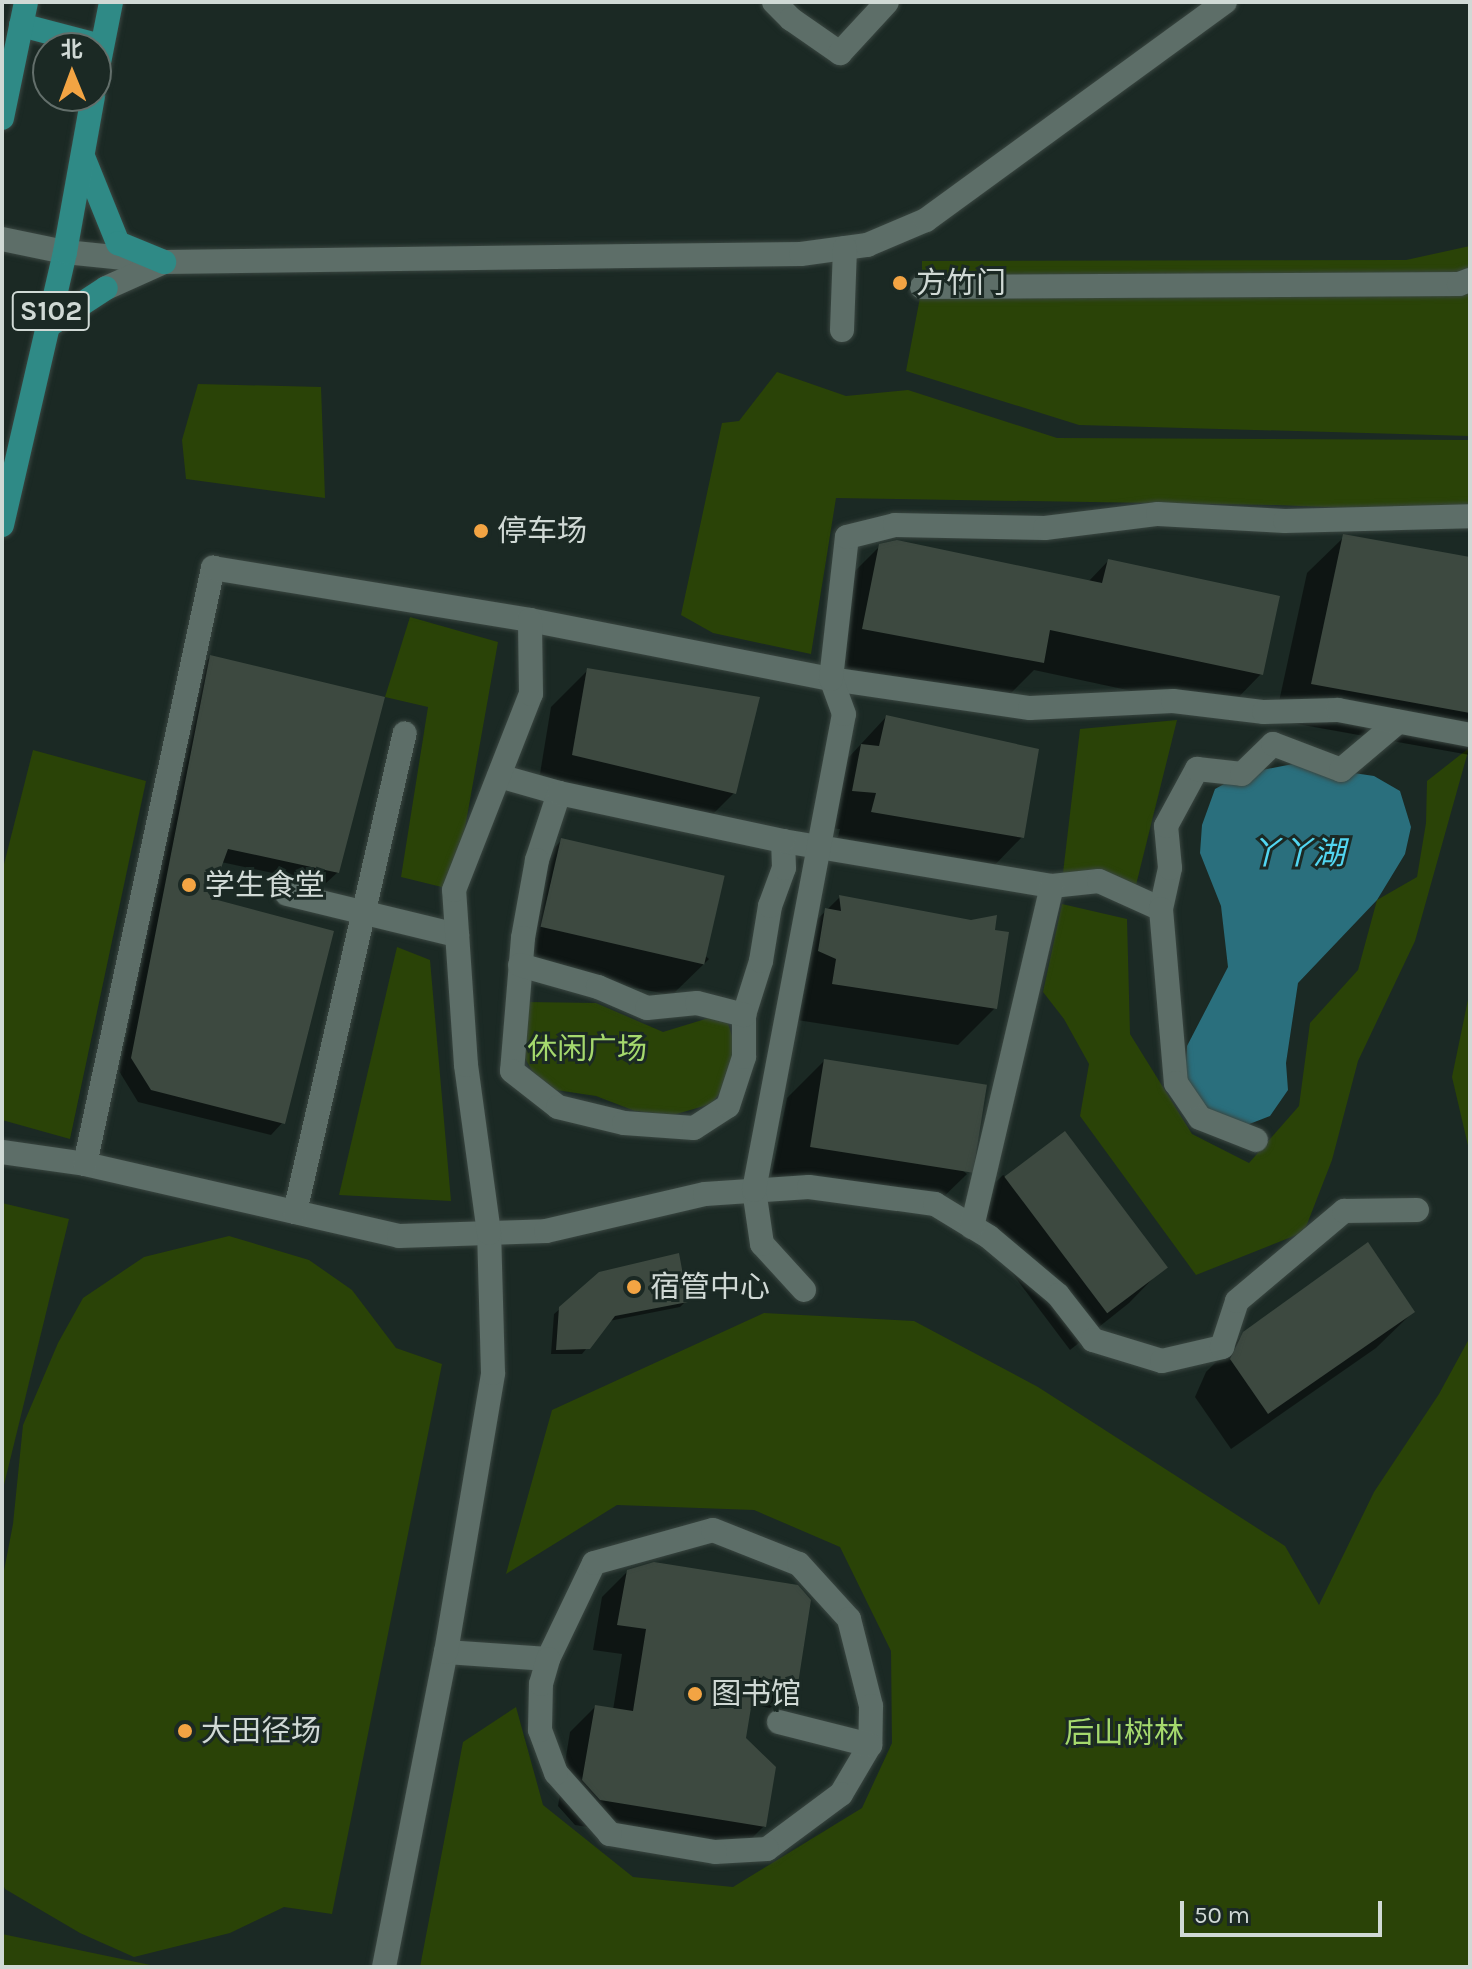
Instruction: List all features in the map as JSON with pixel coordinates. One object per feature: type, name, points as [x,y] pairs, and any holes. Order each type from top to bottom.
[{"type":"main road","points":[[104,32],[111,2]]},
{"type":"main road","points":[[2,118],[23,13],[68,32]]},
{"type":"main road","name":"S102","points":[[2,525],[11,432],[48,326],[84,159],[91,112]]},
{"type":"main road","points":[[84,159],[118,243],[164,262]]},
{"type":"main road","points":[[48,326],[106,288]]},
{"type":"street","points":[[774,2],[840,53],[887,2]]},
{"type":"street","points":[[2,239],[65,252],[164,262],[801,254],[867,245],[926,220],[1225,2]]},
{"type":"street","points":[[842,330],[845,248]]},
{"type":"street","points":[[106,288],[164,262]]},
{"type":"street","points":[[922,287],[1459,284],[1470,280]]},
{"type":"street","points":[[804,1290],[762,1244],[754,1190],[844,714],[831,679],[847,537],[895,525],[1045,528],[1158,514],[1285,521],[1470,516]]},
{"type":"street","points":[[85,1164],[213,568],[530,620],[831,679],[1030,708],[1173,701],[1264,712],[1338,710],[1470,735]]},
{"type":"street","points":[[384,1967],[446,1652],[493,1373],[489,1233],[466,1065],[454,890],[531,694],[530,620]]},
{"type":"street","points":[[1256,1140],[1200,1118],[1176,1083],[1161,909],[1170,868],[1166,826],[1197,769],[1242,774],[1273,744],[1341,770],[1398,722]]},
{"type":"street","points":[[295,1212],[405,733]]},
{"type":"street","points":[[499,776],[559,793],[783,841],[1052,886],[1099,881],[1161,909]]},
{"type":"street","points":[[559,793],[537,860],[520,965],[512,1071],[558,1107],[624,1123],[694,1128],[728,1106],[744,1057],[744,1015],[784,868],[783,841]]},
{"type":"street","points":[[972,1227],[1052,886]]},
{"type":"street","points":[[287,894],[457,935]]},
{"type":"street","points":[[520,965],[598,987],[647,1008],[697,1003],[744,1015]]},
{"type":"street","points":[[2,1152],[85,1164],[399,1236],[546,1231],[705,1194],[754,1190],[809,1187],[935,1204],[972,1227],[1058,1295],[1093,1340],[1162,1361],[1222,1347],[1237,1301],[1344,1211],[1417,1210]]},
{"type":"street","points":[[713,1530],[799,1564],[849,1619],[871,1706],[870,1745],[841,1794],[767,1849],[715,1852],[610,1834],[556,1773],[540,1730],[541,1684],[548,1659],[594,1563],[713,1530]]},
{"type":"street","points":[[446,1652],[548,1659]]},
{"type":"street","points":[[779,1722],[870,1745]]},
{"type":"green space","points":[[1470,246],[1470,436],[1079,425],[906,371],[922,287],[922,261],[1406,260]]},
{"type":"green space","points":[[777,372],[846,396],[908,390],[1057,438],[1470,440],[1470,513],[1276,505],[836,498],[811,654],[713,633],[681,615],[722,423],[739,421]]},
{"type":"green space","points":[[198,384],[321,387],[325,498],[186,479],[182,440]]},
{"type":"green space","points":[[410,617],[498,642],[454,890],[401,877],[428,707],[385,697]]},
{"type":"green space","points":[[1177,720],[1135,889],[1063,873],[1080,729]]},
{"type":"green space","points":[[1469,748],[1415,941],[1358,1061],[1332,1160],[1304,1232],[1196,1275],[1080,1116],[1089,1064],[1064,1019],[1043,992],[1062,904],[1127,919],[1130,1034],[1192,1134],[1249,1163],[1299,1106],[1310,1023],[1358,970],[1377,900],[1417,877],[1426,823],[1427,781]]},
{"type":"green space","points":[[33,750],[146,781],[70,1139],[2,1120],[2,872]]},
{"type":"green space","points":[[397,947],[430,960],[451,1201],[339,1195]]},
{"type":"green space","points":[[1470,990],[1470,1154],[1452,1077]]},
{"type":"green space","name":"休闲广场","points":[[526,1002],[596,1003],[663,1032],[725,1013],[734,1043],[734,1076],[711,1104],[673,1115],[635,1111],[596,1096],[556,1090],[533,1072],[519,1048]]},
{"type":"green space","points":[[2,1203],[69,1219],[2,1493]]},
{"type":"green space","name":"大田径场","points":[[229,1236],[309,1260],[352,1290],[396,1348],[442,1364],[332,1914],[284,1907],[230,1933],[134,1957],[80,1933],[5,1889],[2,1882],[2,1581],[13,1524],[23,1425],[58,1343],[83,1298],[144,1257]]},
{"type":"green space","name":"后山树林","points":[[764,1313],[914,1321],[1038,1387],[1285,1546],[1319,1605],[1374,1492],[1439,1394],[1470,1337],[1470,1967],[420,1967],[463,1742],[516,1707],[543,1805],[633,1877],[733,1887],[862,1808],[892,1743],[891,1651],[840,1547],[754,1510],[617,1505],[506,1574],[552,1410]]},
{"type":"green space","points":[[2,1934],[160,1967],[2,1967]]},
{"type":"water","name":"丫丫湖","points":[[1293,764],[1374,776],[1400,791],[1411,827],[1405,854],[1377,900],[1298,983],[1286,1063],[1288,1090],[1270,1116],[1239,1128],[1210,1115],[1185,1078],[1187,1046],[1228,967],[1221,906],[1200,853],[1202,825],[1215,789],[1242,774]]},
{"type":"building","points":[[1343,534],[1470,557],[1470,713],[1311,684]]},
{"type":"building","points":[[897,540],[1102,583],[1108,559],[1280,596],[1263,675],[1050,630],[1044,663],[862,629],[879,544]]},
{"type":"building","name":"学生食堂","points":[[210,655],[385,697],[339,873],[228,849],[210,898],[334,931],[285,1124],[151,1090],[131,1058]]},
{"type":"building","points":[[587,668],[760,697],[736,794],[572,755]]},
{"type":"building","points":[[886,715],[1039,749],[1024,838],[871,812],[876,793],[852,791],[861,744],[879,746]]},
{"type":"building","points":[[561,838],[725,876],[704,964],[541,927]]},
{"type":"building","points":[[839,895],[971,920],[997,915],[995,930],[1009,932],[997,1009],[832,984],[836,959],[818,951],[825,908],[841,911]]},
{"type":"building","points":[[824,1059],[987,1085],[973,1173],[810,1147]]},
{"type":"building","points":[[1065,1131],[1168,1268],[1107,1313],[1004,1177]]},
{"type":"building","points":[[1368,1242],[1415,1312],[1268,1414],[1230,1359],[1243,1332]]},
{"type":"building","name":"宿管中心","points":[[679,1253],[688,1302],[615,1316],[590,1349],[556,1350],[559,1307],[599,1272]]},
{"type":"building","name":"图书馆","points":[[654,1562],[798,1585],[811,1600],[798,1684],[756,1677],[746,1738],[776,1767],[766,1827],[600,1800],[582,1780],[595,1705],[633,1711],[646,1629],[617,1625],[627,1570]]},
{"type":"place","name":"方竹门","points":[[900,283]]},
{"type":"place","name":"停车场","points":[[481,531]]},
{"type":"place","name":"学生食堂","points":[[189,885]]},
{"type":"place","name":"宿管中心","points":[[634,1287]]},
{"type":"place","name":"图书馆","points":[[695,1694]]},
{"type":"place","name":"大田径场","points":[[185,1731]]}]
